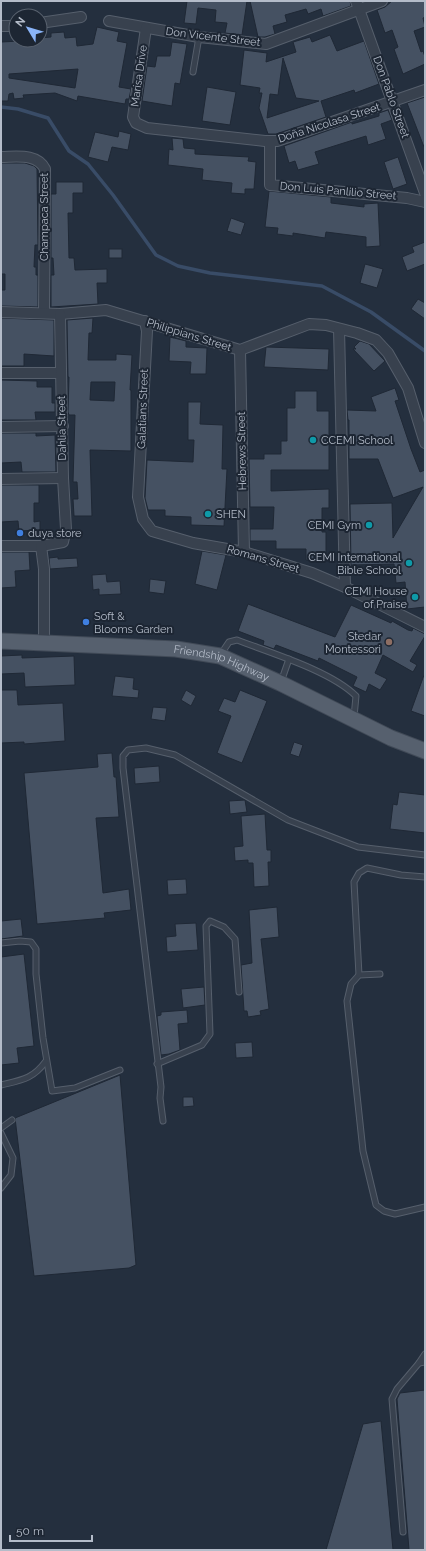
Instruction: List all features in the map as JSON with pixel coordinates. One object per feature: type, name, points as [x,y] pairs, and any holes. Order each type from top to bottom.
[{"type":"main road","name":"Friendship Highway","points":[[1,641],[176,649],[220,656],[280,683],[390,738],[425,751]]},
{"type":"street","name":"Don Vicente Street","points":[[109,21],[199,37],[266,44],[357,5],[382,1]]},
{"type":"street","name":"Don Pablo Street","points":[[357,5],[394,102],[425,193]]},
{"type":"street","points":[[48,22],[81,17]]},
{"type":"street","name":"Marisa Drive","points":[[136,123],[134,117],[146,28]]},
{"type":"street","name":"Doña Nicolasa Street","points":[[136,123],[147,128],[270,141],[282,139],[394,102],[425,90]]},
{"type":"street","name":"Don Luis Panlilio Street","points":[[270,141],[270,185],[407,198],[425,202]]},
{"type":"street","name":"Champaca Street","points":[[1,157],[27,157],[37,160],[45,169],[44,313]]},
{"type":"street","name":"Philippians Street","points":[[1,312],[60,314],[106,310],[240,350],[309,324],[326,325],[376,340],[388,353],[408,388],[423,430],[425,443]]},
{"type":"street","name":"Dahlia Street","points":[[41,546],[62,542],[66,529],[63,478],[60,314]]},
{"type":"street","name":"Galatians Street","points":[[138,497],[147,331],[145,321]]},
{"type":"street","points":[[339,329],[345,587]]},
{"type":"street","name":"Hebrews Street","points":[[240,350],[244,552]]},
{"type":"street","points":[[1,374],[61,372]]},
{"type":"street","points":[[1,427],[63,426]]},
{"type":"street","points":[[1,479],[63,478]]},
{"type":"street","name":"Romans Street","points":[[138,497],[143,519],[152,531],[193,543],[244,552],[312,573],[345,587],[425,627]]},
{"type":"street","points":[[1,546],[41,546],[44,569],[44,642]]},
{"type":"lane","points":[[193,72],[199,37]]},
{"type":"lane","points":[[220,656],[229,642],[238,640],[289,659],[347,687],[356,696],[354,720]]},
{"type":"lane","points":[[280,683],[289,659]]},
{"type":"lane","points":[[162,1120],[123,768],[123,756],[128,750],[146,748],[175,755],[288,820],[358,848],[425,855]]},
{"type":"lane","points":[[425,877],[401,875],[367,868],[359,873],[354,882],[359,975],[351,984],[347,1001],[363,1151],[376,1205],[384,1211],[395,1214],[425,1207]]},
{"type":"lane","points":[[157,1064],[202,1045],[210,1034],[206,926],[210,921],[224,927],[234,939],[239,992]]},
{"type":"lane","points":[[1,943],[20,941],[31,942],[36,949],[36,974],[46,1061],[52,1091],[75,1088],[120,1070]]},
{"type":"lane","points":[[359,975],[380,974]]},
{"type":"lane","points":[[1,1085],[30,1078],[37,1073],[46,1061]]},
{"type":"lane","points":[[1,1128],[12,1120]]},
{"type":"lane","points":[[1,1133],[13,1158],[12,1175],[1,1188]]},
{"type":"lane","points":[[403,1532],[392,1400],[397,1389],[422,1363],[425,1354]]},
{"type":"building","points":[[187,1],[247,1],[242,35],[225,33],[227,23],[215,22],[216,10],[198,8],[196,24],[184,23]]},
{"type":"building","points":[[250,1],[350,1],[351,6],[323,16],[321,9],[308,14],[306,9],[285,15],[287,22],[273,26],[275,34],[265,37],[258,37]]},
{"type":"building","points":[[392,1],[425,1],[425,17],[423,18],[425,27],[414,31],[421,52],[423,51],[425,57],[425,64],[403,74],[394,49],[398,47],[392,30],[385,33],[377,10],[385,7]]},
{"type":"building","points":[[97,27],[119,32],[117,41],[127,43],[119,87],[131,89],[129,99],[126,99],[125,104],[78,96],[77,101],[55,93],[23,95],[24,98],[14,99],[13,93],[9,94],[8,101],[1,101],[1,42],[8,42],[8,48],[48,48],[48,37],[51,37],[51,33],[64,32],[65,38],[76,37],[77,46],[93,44]],"holes":[[[78,69],[75,88],[9,78],[9,74]]]},
{"type":"building","points":[[330,35],[337,51],[364,41],[379,84],[355,93],[354,90],[321,101],[326,117],[276,134],[268,134],[259,108],[262,93],[259,93],[260,88],[240,85],[244,50],[267,53],[266,62],[296,52],[293,42],[310,37],[312,42]],"holes":[[[283,58],[296,98],[319,101],[267,118],[270,94],[278,95]]]},
{"type":"building","points":[[172,42],[187,44],[180,84],[175,83],[172,106],[142,101],[147,66],[155,67],[157,56],[170,56]]},
{"type":"building","points":[[207,87],[236,92],[230,125],[202,121]]},
{"type":"building","points":[[425,97],[425,147],[424,147],[407,103]]},
{"type":"building","points":[[388,110],[392,120],[381,124],[386,139],[368,145],[366,136],[315,152],[319,164],[298,170],[295,161],[289,163],[284,146],[352,122],[352,124],[379,116],[379,113]]},
{"type":"building","points":[[119,131],[131,134],[128,150],[112,147],[108,162],[88,157],[95,132],[118,137]]},
{"type":"building","points":[[172,138],[183,139],[184,148],[195,149],[195,154],[249,157],[248,161],[256,162],[254,189],[245,189],[245,194],[231,193],[232,183],[202,180],[203,169],[168,165],[169,149],[173,150]]},
{"type":"building","points":[[398,157],[407,184],[393,189],[384,162]]},
{"type":"building","points":[[1,163],[25,163],[34,166],[37,169],[38,245],[35,245],[34,267],[36,267],[36,275],[38,275],[38,307],[1,306],[1,290],[5,290],[5,274],[1,274]]},
{"type":"building","points":[[56,182],[83,182],[83,193],[73,193],[73,213],[68,213],[69,258],[74,258],[75,270],[107,269],[107,283],[97,283],[98,304],[51,307],[51,275],[54,275],[53,258],[51,258],[51,194],[56,194]]},
{"type":"building","points":[[269,191],[331,197],[331,203],[364,207],[364,204],[378,203],[380,246],[366,247],[366,237],[326,232],[325,238],[293,233],[293,236],[277,234],[278,228],[265,227]]},
{"type":"building","points":[[231,218],[245,223],[241,235],[227,231]]},
{"type":"building","points":[[425,242],[425,264],[407,271],[402,257],[414,252],[412,247]]},
{"type":"building","points":[[109,249],[122,249],[122,258],[109,258]]},
{"type":"building","points":[[365,264],[383,269],[377,288],[360,283]]},
{"type":"building","points":[[418,299],[425,303],[425,319],[411,309]]},
{"type":"building","points":[[1,318],[54,320],[54,356],[24,354],[24,366],[1,366]]},
{"type":"building","points":[[93,318],[92,333],[89,333],[88,360],[116,360],[116,354],[132,355],[130,390],[131,451],[90,450],[92,516],[74,516],[73,499],[78,499],[77,482],[73,482],[75,415],[69,415],[68,412],[69,377],[67,320]],"holes":[[[91,382],[115,382],[114,401],[90,400]]]},
{"type":"building","points":[[170,337],[186,341],[186,347],[207,348],[206,374],[190,374],[191,362],[169,361]]},
{"type":"building","points":[[360,341],[369,344],[385,361],[374,371],[353,349],[356,349],[354,347]]},
{"type":"building","points":[[266,347],[329,349],[328,370],[264,367]]},
{"type":"building","points":[[1,380],[37,381],[37,387],[52,387],[52,403],[55,403],[55,412],[35,412],[36,420],[1,420]]},
{"type":"building","points":[[395,388],[399,400],[395,401],[411,449],[420,472],[425,470],[425,607],[407,609],[405,582],[396,583],[394,564],[351,565],[350,504],[392,503],[393,538],[423,487],[393,498],[378,459],[349,459],[349,420],[347,410],[376,411],[371,397]]},
{"type":"building","points":[[295,391],[317,391],[317,411],[329,411],[329,470],[271,470],[271,491],[329,489],[329,508],[322,508],[322,532],[326,532],[326,560],[306,560],[306,549],[276,549],[276,541],[250,541],[250,529],[273,529],[274,507],[250,507],[249,459],[264,459],[264,454],[281,454],[281,441],[287,441],[287,408],[295,408]]},
{"type":"building","points":[[188,402],[201,402],[200,424],[223,425],[222,469],[227,469],[224,526],[191,525],[191,517],[165,516],[165,510],[148,510],[145,498],[147,460],[193,462],[194,440],[188,440]]},
{"type":"building","points":[[1,433],[36,433],[36,436],[55,435],[56,472],[22,472],[21,462],[1,463]]},
{"type":"building","points":[[1,485],[39,485],[39,503],[34,503],[34,522],[40,521],[40,530],[19,531],[18,521],[1,522]]},
{"type":"building","points":[[202,551],[226,555],[217,590],[195,584]]},
{"type":"building","points":[[1,552],[29,552],[30,570],[15,571],[16,587],[1,588]]},
{"type":"building","points":[[58,557],[58,559],[77,558],[78,567],[50,569],[49,558]]},
{"type":"building","points":[[106,574],[107,582],[120,581],[121,594],[99,595],[99,589],[93,590],[92,575]]},
{"type":"building","points":[[150,579],[166,581],[164,594],[149,592]]},
{"type":"building","points":[[248,604],[335,637],[351,605],[391,623],[392,621],[408,630],[412,631],[413,628],[425,634],[425,636],[410,661],[417,665],[413,672],[383,655],[375,673],[387,679],[380,690],[369,684],[366,692],[353,686],[357,677],[319,658],[318,661],[276,645],[274,649],[263,645],[264,641],[238,631]]},
{"type":"building","points":[[22,655],[22,658],[74,656],[75,685],[25,687],[24,673],[1,674],[1,656]]},
{"type":"building","points":[[425,675],[425,716],[411,711]]},
{"type":"building","points":[[115,676],[134,678],[133,689],[139,690],[138,698],[112,696]]},
{"type":"building","points":[[1,690],[17,690],[18,705],[63,703],[65,741],[24,744],[24,742],[1,743]]},
{"type":"building","points":[[186,690],[196,696],[191,706],[181,700]]},
{"type":"building","points":[[240,690],[267,701],[242,763],[217,753],[231,716],[218,711],[224,698],[235,702]]},
{"type":"building","points":[[153,707],[167,708],[165,721],[151,719]]},
{"type":"building","points":[[294,742],[303,745],[299,757],[290,754]]},
{"type":"building","points":[[112,753],[114,777],[116,777],[119,817],[96,818],[103,893],[129,889],[131,910],[104,913],[105,918],[37,924],[24,773],[98,767],[97,754]]},
{"type":"building","points":[[159,766],[160,782],[135,784],[134,768]]},
{"type":"building","points":[[399,792],[425,795],[425,833],[390,829],[393,804],[397,805]]},
{"type":"building","points":[[245,800],[247,812],[230,814],[229,801]]},
{"type":"building","points":[[265,814],[267,850],[271,850],[271,862],[268,862],[269,886],[254,887],[253,863],[248,863],[248,860],[235,861],[234,847],[243,846],[241,816]]},
{"type":"building","points":[[186,879],[187,894],[168,895],[167,880]]},
{"type":"building","points":[[277,907],[279,937],[261,939],[269,1009],[260,1011],[261,1015],[248,1017],[247,1011],[244,1011],[241,965],[252,963],[249,910]]},
{"type":"building","points":[[21,919],[23,936],[1,939],[1,921]]},
{"type":"building","points":[[196,923],[198,950],[167,952],[166,937],[176,936],[175,924]]},
{"type":"building","points":[[24,954],[34,1046],[17,1048],[19,1063],[1,1065],[1,957]]},
{"type":"building","points":[[204,987],[205,1005],[183,1008],[181,989]]},
{"type":"building","points":[[187,1010],[188,1023],[178,1024],[180,1050],[161,1055],[157,1016],[161,1015],[161,1012]]},
{"type":"building","points":[[252,1042],[253,1057],[236,1058],[235,1043]]},
{"type":"building","points":[[120,1075],[136,1265],[129,1268],[34,1276],[15,1118]]},
{"type":"building","points":[[183,1097],[193,1097],[194,1106],[183,1107]]},
{"type":"building","points":[[425,1390],[425,1550],[409,1550],[397,1399],[400,1393]]},
{"type":"building","points":[[381,1421],[393,1550],[326,1550],[363,1424]]},
{"type":"waterway","points":[[1,107],[18,109],[48,118],[69,151],[88,164],[113,195],[156,255],[178,266],[210,273],[322,286],[371,312],[425,351]]},
{"type":"place","name":"CCEMI School","points":[[313,440]]},
{"type":"place","name":"SHEN","points":[[208,514]]},
{"type":"place","name":"CEMI Gym","points":[[369,525]]},
{"type":"place","name":"duya store","points":[[20,533]]},
{"type":"place","name":"CEMI International Bible School","points":[[409,563]]},
{"type":"place","name":"CEMI House of Praise","points":[[415,597]]},
{"type":"place","name":"Soft & Blooms Garden","points":[[86,622]]},
{"type":"place","name":"Stedar Montessori","points":[[389,642]]}]
